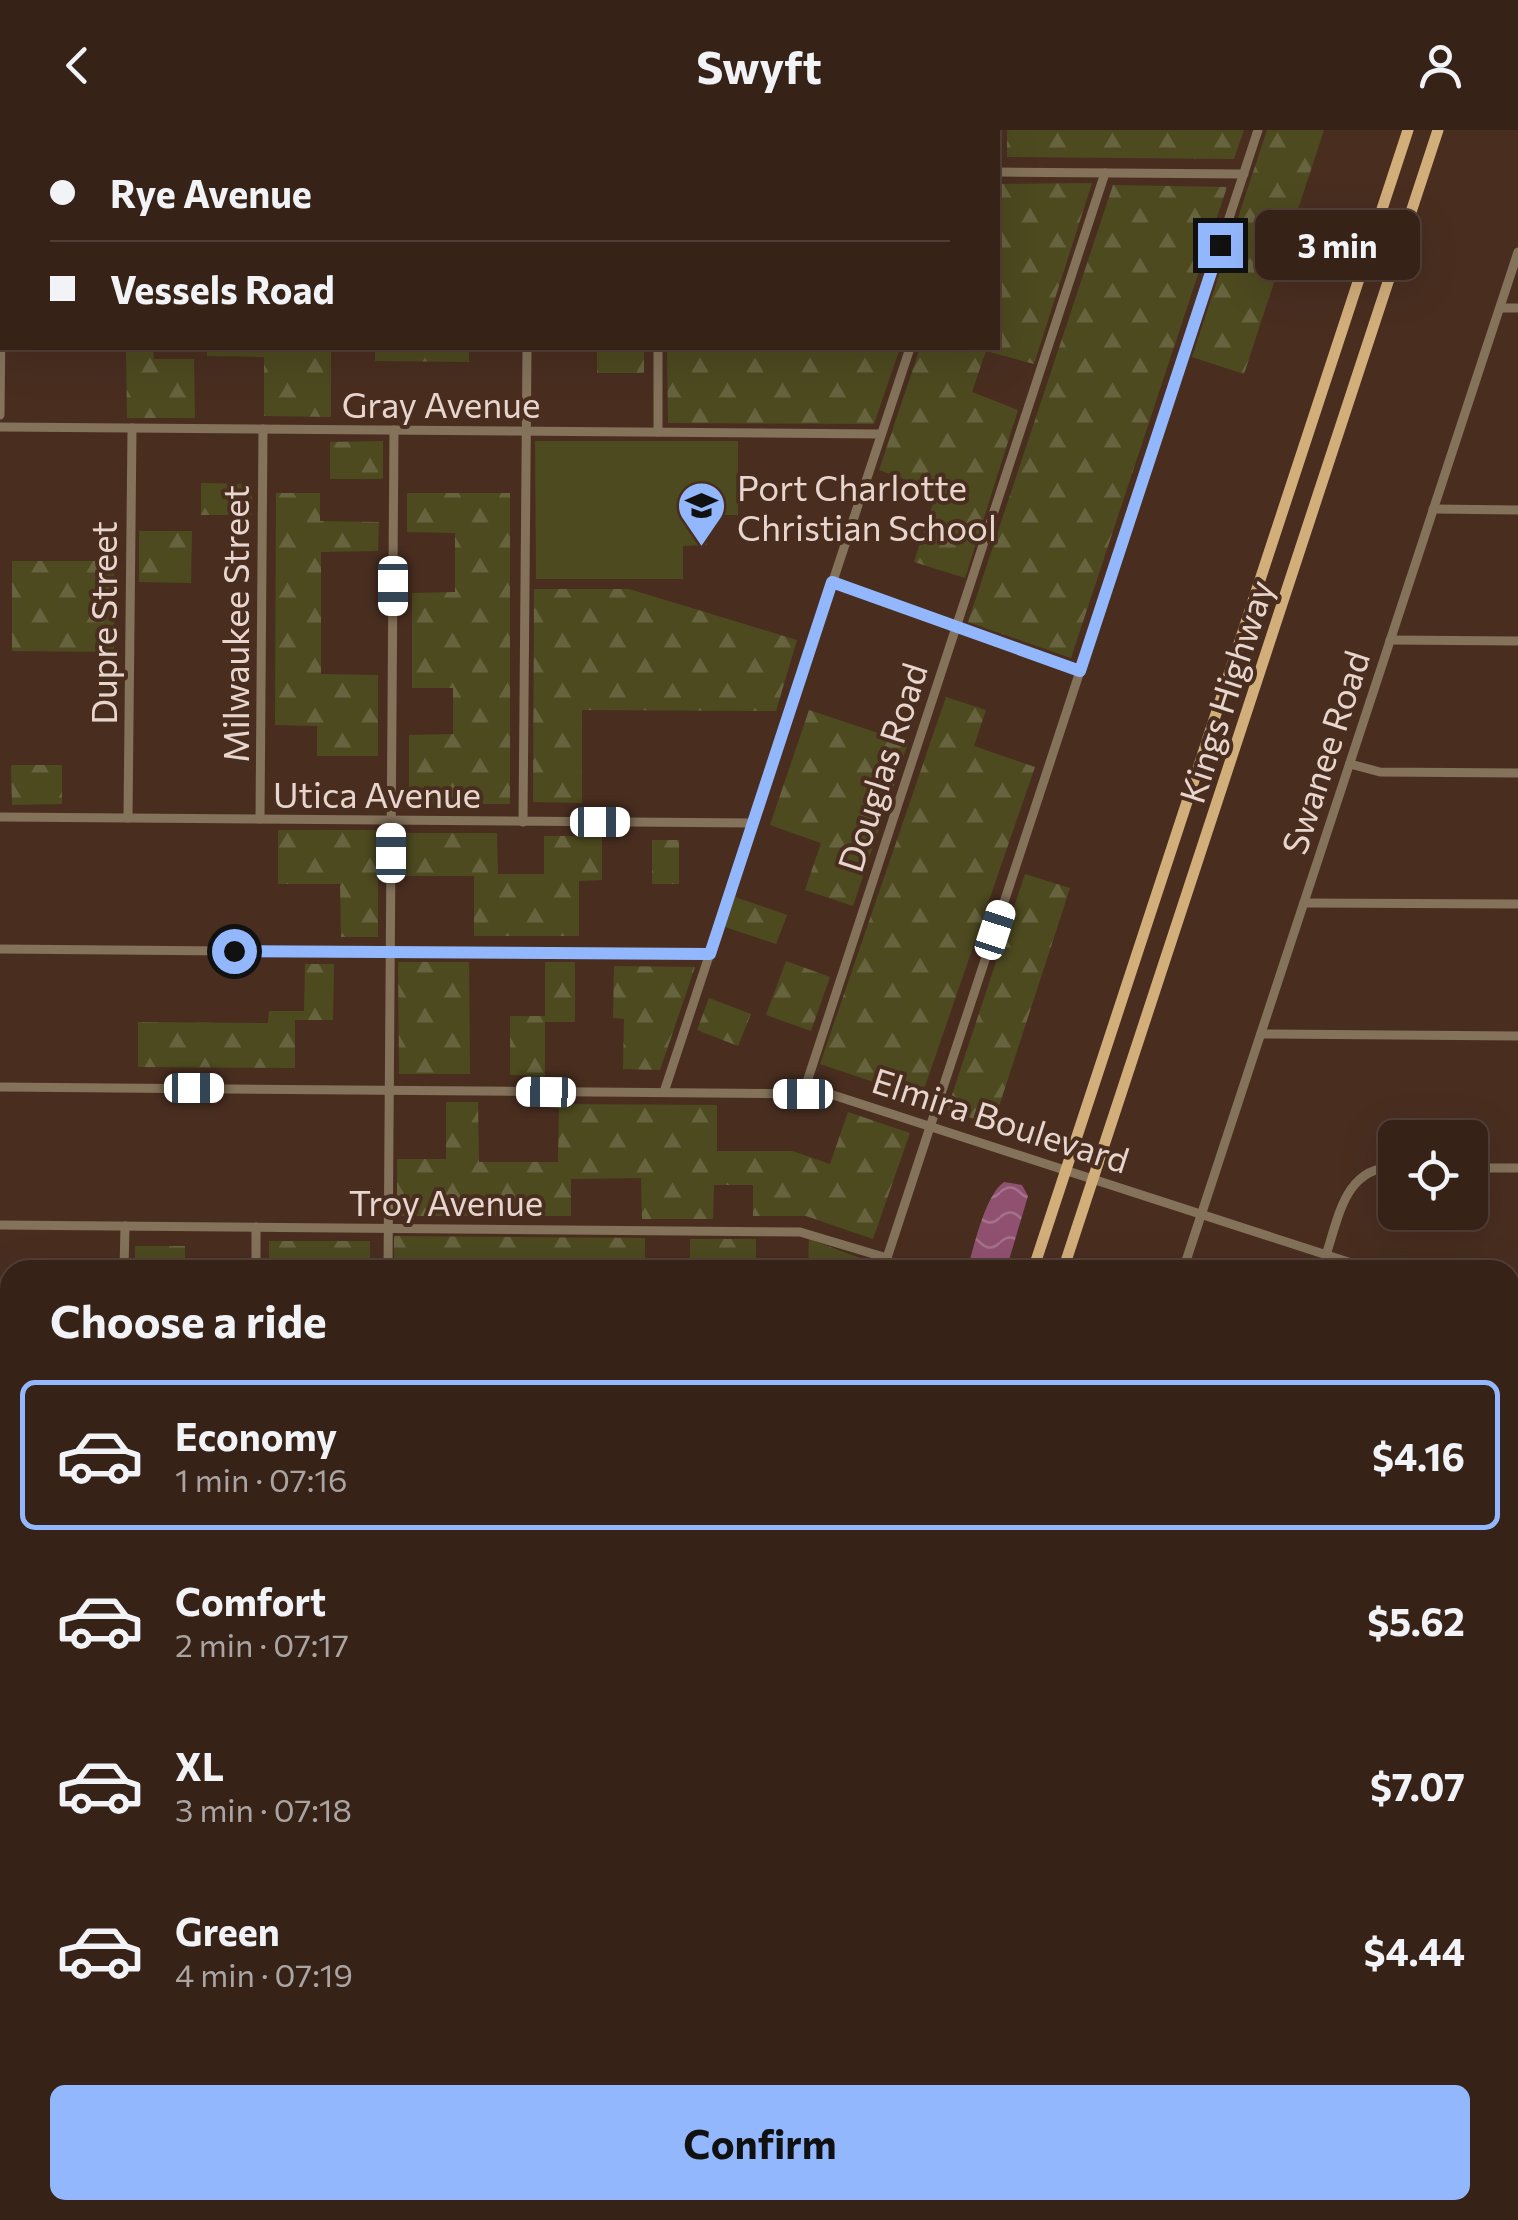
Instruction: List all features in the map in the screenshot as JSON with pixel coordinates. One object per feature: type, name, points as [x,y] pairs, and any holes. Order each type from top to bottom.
[{"type":"main road","name":"Kings Highway","points":[[1036,1260],[1408,130]]},
{"type":"main road","name":"Kings Highway","points":[[1066,1260],[1438,130]]},
{"type":"street","points":[[887,1258],[1258,130]]},
{"type":"street","points":[[1000,172],[1244,174]]},
{"type":"street","name":"Douglas Road","points":[[803,1094],[1106,173]]},
{"type":"street","name":"Swanee Road","points":[[1186,1260],[1518,252]]},
{"type":"street","points":[[1500,308],[1518,308]]},
{"type":"street","points":[[0,415],[1,350]]},
{"type":"street","points":[[523,822],[527,350]]},
{"type":"street","points":[[658,350],[658,432]]},
{"type":"street","points":[[664,1092],[909,350]]},
{"type":"street","name":"Gray Avenue","points":[[0,427],[881,434]]},
{"type":"street","name":"Dupre Street","points":[[128,818],[132,428]]},
{"type":"street","name":"Milwaukee Street","points":[[260,820],[263,429]]},
{"type":"street","points":[[388,1260],[394,430]]},
{"type":"street","points":[[1433,509],[1518,510]]},
{"type":"street","points":[[832,582],[1080,671]]},
{"type":"street","points":[[1390,640],[1518,641]]},
{"type":"street","points":[[1350,764],[1380,772],[1518,773]]},
{"type":"street","name":"Utica Avenue","points":[[0,817],[753,824]]},
{"type":"street","points":[[1304,903],[1518,904]]},
{"type":"street","points":[[0,949],[710,954]]},
{"type":"street","points":[[1261,1034],[1518,1036]]},
{"type":"street","name":"Elmira Boulevard","points":[[0,1087],[842,1096],[1342,1260]]},
{"type":"street","points":[[1326,1255],[1346,1195],[1354,1182],[1378,1168]]},
{"type":"street","points":[[1488,1168],[1518,1168]]},
{"type":"street","name":"Troy Avenue","points":[[0,1225],[800,1232],[887,1258]]},
{"type":"street","points":[[124,1260],[125,1226]]},
{"type":"street","points":[[256,1227],[256,1260]]},
{"type":"green space","points":[[1007,130],[1244,130],[1234,159],[1007,157]]},
{"type":"green space","points":[[1267,130],[1324,130],[1244,374],[1192,357]]},
{"type":"green space","points":[[1092,183],[1034,364],[986,351],[972,392],[1018,410],[965,578],[914,562],[937,491],[879,470],[919,350],[1000,350],[1000,184]]},
{"type":"green space","points":[[1113,185],[1227,187],[1071,658],[968,622]]},
{"type":"green space","points":[[126,350],[153,350],[154,359],[194,359],[195,418],[127,418]]},
{"type":"green space","points":[[207,350],[331,350],[331,417],[264,416],[264,357],[207,356]]},
{"type":"green space","points":[[375,350],[469,350],[469,362],[375,361]]},
{"type":"green space","points":[[597,350],[644,350],[644,373],[597,373]]},
{"type":"green space","points":[[667,350],[899,350],[874,424],[668,423]]},
{"type":"green space","points":[[383,441],[383,479],[330,479],[330,442]]},
{"type":"green space","points":[[535,441],[738,441],[738,515],[707,515],[707,545],[683,546],[683,579],[536,579]]},
{"type":"green space","points":[[201,483],[252,484],[252,515],[201,515]]},
{"type":"green space","points":[[276,493],[320,493],[320,521],[379,522],[378,551],[321,552],[321,674],[378,675],[378,756],[317,756],[317,726],[275,725]]},
{"type":"green space","points":[[407,493],[510,493],[510,804],[409,804],[409,735],[453,734],[453,688],[412,688],[412,593],[455,592],[455,533],[407,532]]},
{"type":"green space","points":[[139,531],[192,531],[191,583],[139,582]]},
{"type":"green space","points":[[12,561],[114,561],[114,652],[12,651]]},
{"type":"green space","points":[[534,589],[629,589],[797,640],[776,711],[582,710],[582,803],[533,802]]},
{"type":"green space","points":[[946,697],[986,710],[974,746],[1035,767],[921,1098],[820,1064]]},
{"type":"green space","points":[[809,710],[908,743],[853,906],[805,890],[821,843],[770,825]]},
{"type":"green space","points":[[11,765],[62,765],[62,804],[12,805]]},
{"type":"green space","points":[[278,830],[378,830],[378,937],[341,937],[340,884],[278,884]]},
{"type":"green space","points":[[404,833],[497,833],[498,874],[544,874],[544,836],[602,836],[602,880],[579,881],[579,936],[474,936],[474,876],[404,876]]},
{"type":"green space","points":[[652,840],[679,840],[679,884],[652,884]]},
{"type":"green space","points":[[1025,874],[1070,888],[993,1125],[947,1110]]},
{"type":"green space","points":[[735,897],[787,915],[776,944],[725,927]]},
{"type":"green space","points":[[786,961],[830,977],[811,1031],[766,1015]]},
{"type":"green space","points":[[398,962],[469,962],[470,1074],[399,1074]]},
{"type":"green space","points":[[545,962],[575,962],[575,1022],[545,1022],[545,1076],[510,1075],[510,1016],[545,1016]]},
{"type":"green space","points":[[305,964],[334,964],[333,1020],[295,1020],[295,1068],[138,1067],[138,1022],[268,1023],[269,1011],[304,1011]]},
{"type":"green space","points":[[614,966],[695,967],[660,1070],[623,1069],[624,1019],[613,1018]]},
{"type":"green space","points":[[709,998],[751,1014],[738,1046],[697,1030]]},
{"type":"green space","points":[[446,1102],[478,1102],[479,1162],[558,1162],[559,1104],[717,1105],[717,1151],[792,1151],[830,1164],[848,1112],[910,1133],[873,1239],[806,1216],[753,1216],[753,1185],[714,1185],[713,1219],[642,1219],[641,1178],[571,1179],[571,1216],[397,1216],[397,1159],[446,1159]]},
{"type":"green space","points":[[394,1236],[645,1238],[645,1260],[394,1260]]},
{"type":"green space","points":[[690,1239],[756,1239],[756,1260],[690,1260]]},
{"type":"green space","points":[[809,1239],[865,1260],[808,1260]]},
{"type":"green space","points":[[269,1241],[370,1241],[370,1260],[269,1260]]},
{"type":"green space","points":[[135,1246],[185,1246],[185,1260],[135,1260]]},
{"type":"water","points":[[1004,1182],[1022,1185],[1028,1196],[1009,1260],[970,1260],[986,1209]]},
{"type":"place","name":"Port Charlotte Christian School","points":[[702,548]]},
{"type":"route","points":[[234,951],[710,954],[832,582],[1080,671],[1220,245]]}]
